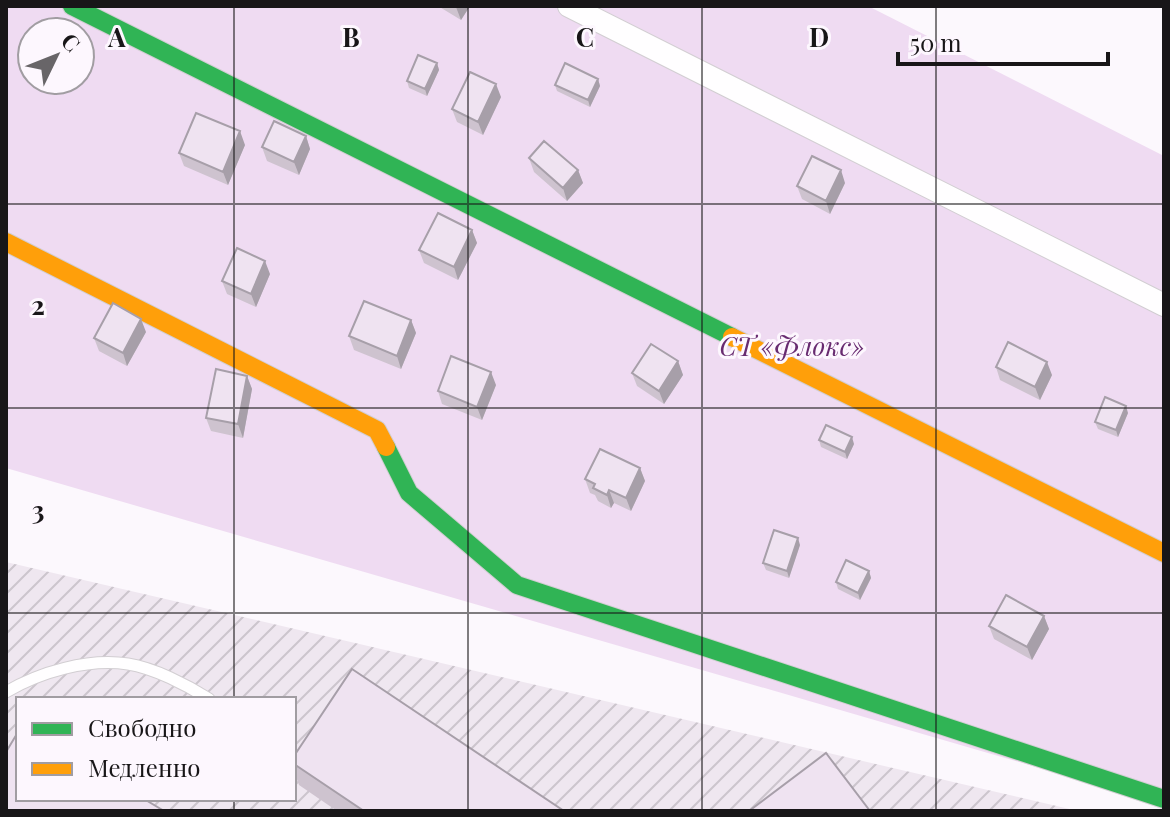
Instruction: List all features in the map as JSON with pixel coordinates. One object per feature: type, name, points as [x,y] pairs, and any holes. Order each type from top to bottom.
[{"type":"street","points":[[72,6],[1164,553]]},
{"type":"street","points":[[569,6],[1164,305]]},
{"type":"street","points":[[6,242],[377,430],[409,493],[517,585],[1164,799]]},
{"type":"lane","points":[[6,692],[28,679],[76,666],[128,664],[185,684],[206,697]]},
{"type":"shaded area","points":[[6,562],[1078,811],[6,811]]},
{"type":"green space","name":"СТ «Флокс»","points":[[6,6],[868,6],[1164,156],[1164,804],[6,468]]},
{"type":"building","points":[[418,55],[437,63],[425,89],[407,81]]},
{"type":"building","points":[[565,63],[598,79],[588,100],[555,85]]},
{"type":"building","points":[[470,72],[496,84],[478,122],[452,109]]},
{"type":"building","points":[[196,113],[240,131],[223,172],[179,153]]},
{"type":"building","points":[[274,121],[306,136],[294,162],[262,147]]},
{"type":"building","points":[[544,141],[578,170],[563,188],[529,158]]},
{"type":"building","points":[[812,156],[841,170],[826,201],[797,186]]},
{"type":"building","points":[[438,213],[472,230],[454,267],[419,250]]},
{"type":"building","points":[[237,248],[265,261],[251,294],[222,281]]},
{"type":"building","points":[[364,301],[411,320],[397,356],[349,336]]},
{"type":"building","points":[[113,303],[141,319],[123,353],[94,338]]},
{"type":"building","points":[[1008,342],[1047,362],[1035,387],[996,367]]},
{"type":"building","points":[[651,344],[678,361],[659,391],[632,373]]},
{"type":"building","points":[[451,356],[491,372],[477,407],[438,391]]},
{"type":"building","points":[[216,369],[247,376],[238,424],[206,418]]},
{"type":"building","points":[[1105,397],[1126,406],[1116,430],[1095,422]]},
{"type":"building","points":[[826,425],[852,437],[845,452],[819,440]]},
{"type":"building","points":[[600,449],[640,468],[626,498],[609,490],[607,495],[593,488],[595,484],[585,479]]},
{"type":"building","points":[[774,530],[798,538],[787,571],[763,563]]},
{"type":"building","points":[[846,560],[869,571],[858,593],[836,582]]},
{"type":"building","points":[[1006,595],[1044,616],[1027,647],[989,626]]},
{"type":"building","points":[[352,669],[564,811],[364,811],[296,765],[296,753]]},
{"type":"building","points":[[16,735],[16,801],[147,801],[164,811],[6,811],[6,752]]},
{"type":"building","points":[[826,753],[870,811],[749,811]]},
{"type":"traffic: fast","points":[[72,6],[732,337]]},
{"type":"traffic: fast","points":[[386,447],[409,493],[517,585],[1164,799]]},
{"type":"traffic: slow","points":[[6,242],[377,430],[386,447]]},
{"type":"traffic: slow","points":[[732,337],[1164,553]]}]
